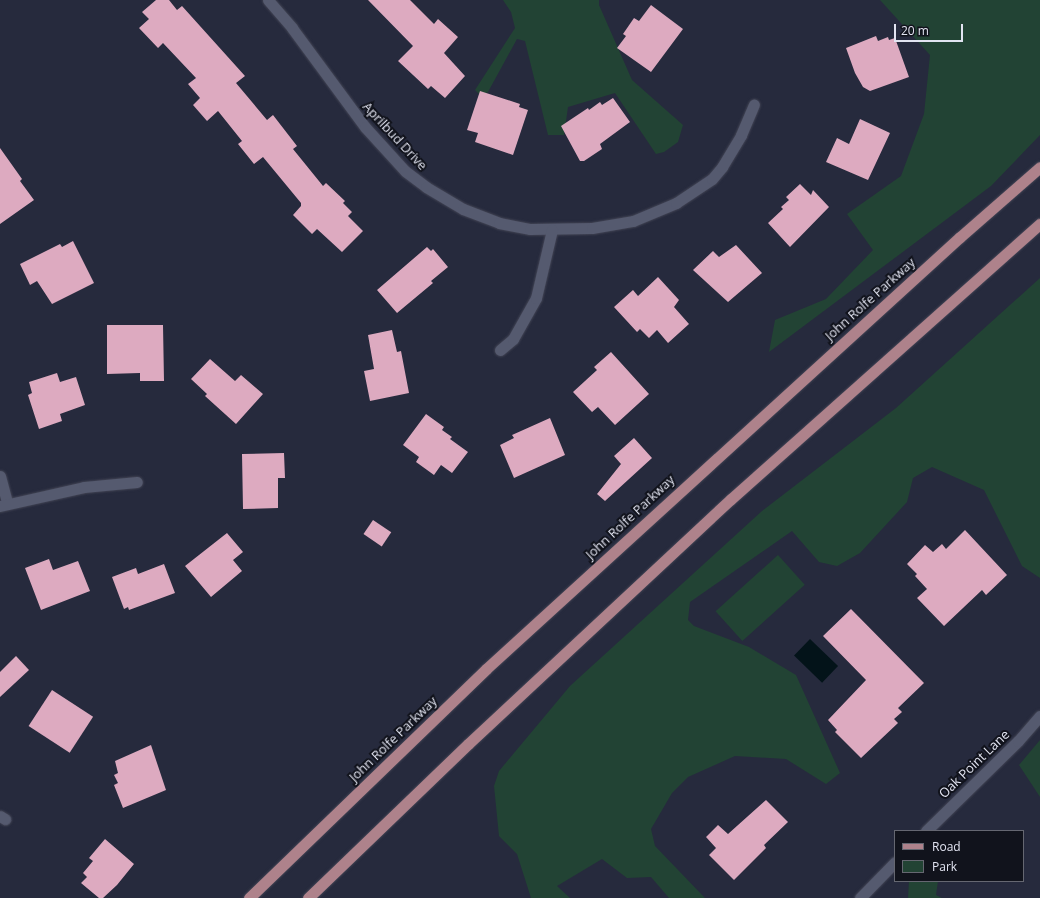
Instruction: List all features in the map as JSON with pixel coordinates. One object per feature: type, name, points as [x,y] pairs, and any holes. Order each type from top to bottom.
[{"type":"main road","name":"John Rolfe Parkway","points":[[249,898],[504,653],[960,237],[1040,167]]},
{"type":"main road","points":[[308,898],[468,744],[725,504],[1040,224]]},
{"type":"street","name":"Aprilbud Drive","points":[[271,1],[365,127],[405,171],[426,187],[463,209],[499,223],[530,230],[592,228],[633,221],[676,204],[712,179],[722,167],[742,135],[754,105]]},
{"type":"street","points":[[500,350],[513,339],[536,298],[552,230]]},
{"type":"street","points":[[0,476],[4,504],[84,487],[137,482]]},
{"type":"street","name":"Oak Point Lane","points":[[927,830],[1018,740],[1040,716]]},
{"type":"street","points":[[860,898],[894,863]]},
{"type":"green space","points":[[503,0],[599,0],[599,5],[632,80],[683,125],[678,142],[664,152],[656,154],[615,93],[568,107],[564,135],[548,135],[525,41],[517,39],[488,92],[481,96],[475,90],[515,28],[511,12]]},
{"type":"green space","points":[[880,0],[1040,0],[1040,135],[991,186],[769,352],[775,320],[826,299],[873,250],[847,214],[901,176],[924,114],[930,55]]},
{"type":"green space","points":[[1040,278],[1040,578],[1022,566],[984,490],[932,467],[913,478],[907,502],[860,553],[837,566],[819,562],[792,531],[690,602],[688,620],[694,626],[749,647],[796,675],[840,773],[826,784],[786,759],[735,756],[688,777],[672,793],[651,829],[655,846],[705,898],[669,898],[651,877],[627,878],[602,859],[557,886],[570,898],[531,898],[517,854],[499,836],[494,786],[499,771],[570,686],[762,511],[896,408]]},
{"type":"green space","points":[[778,555],[805,585],[742,641],[716,611]]},
{"type":"green space","points":[[1040,740],[1040,797],[1019,765]]},
{"type":"green space","points":[[909,882],[938,882],[936,895],[942,898],[908,898]]},
{"type":"shaded area","points":[[810,639],[838,666],[822,683],[794,656]]},
{"type":"building","points":[[156,0],[169,0],[177,10],[182,6],[245,76],[236,83],[267,120],[273,115],[297,146],[293,149],[323,186],[326,183],[345,201],[343,203],[352,212],[348,216],[363,231],[342,252],[317,229],[312,234],[293,215],[301,206],[301,203],[263,157],[254,164],[238,144],[242,141],[218,111],[207,121],[193,105],[200,98],[188,84],[196,78],[163,43],[158,48],[139,28],[149,19],[142,12]]},
{"type":"building","points":[[368,0],[410,0],[434,24],[438,19],[458,37],[444,53],[465,76],[445,98],[431,86],[428,89],[398,61],[413,46]]},
{"type":"building","points":[[651,5],[683,29],[651,72],[617,48],[626,36],[623,34],[634,18],[639,21]]},
{"type":"building","points":[[876,36],[878,41],[888,37],[889,40],[895,38],[909,77],[870,91],[863,87],[855,73],[846,48]]},
{"type":"building","points":[[480,91],[520,104],[519,107],[528,110],[513,155],[475,142],[478,133],[467,130]]},
{"type":"building","points":[[613,98],[630,122],[600,144],[602,149],[584,161],[580,161],[561,126],[588,108],[589,110],[600,102],[602,105]]},
{"type":"building","points":[[860,119],[890,133],[868,180],[826,162],[837,138],[849,144]]},
{"type":"building","points":[[0,148],[22,179],[20,181],[34,200],[0,224]]},
{"type":"building","points":[[800,184],[811,195],[813,190],[829,207],[790,247],[768,223],[783,209],[781,207],[789,200],[786,197]]},
{"type":"building","points":[[73,241],[94,283],[52,304],[37,281],[30,285],[20,264],[60,244],[62,247]]},
{"type":"building","points":[[736,245],[762,273],[728,302],[693,270],[713,251],[719,257]]},
{"type":"building","points":[[427,247],[431,251],[433,249],[448,267],[431,281],[433,283],[397,313],[377,290]]},
{"type":"building","points":[[658,277],[679,300],[674,307],[689,324],[668,343],[657,330],[649,338],[640,329],[637,332],[614,307],[633,290],[638,296]]},
{"type":"building","points":[[107,325],[163,325],[164,381],[140,381],[140,373],[107,374]]},
{"type":"building","points":[[392,330],[397,352],[401,351],[409,393],[370,401],[364,371],[374,369],[368,335]]},
{"type":"building","points":[[611,352],[649,394],[615,425],[598,407],[592,412],[573,392],[597,370],[594,367]]},
{"type":"building","points":[[210,359],[235,381],[241,375],[263,394],[236,424],[205,396],[207,394],[191,379]]},
{"type":"building","points":[[57,373],[60,382],[76,377],[85,405],[60,414],[62,421],[39,429],[28,395],[32,393],[29,382]]},
{"type":"building","points":[[426,414],[444,427],[442,430],[452,437],[450,439],[468,452],[452,473],[441,465],[434,475],[416,462],[419,457],[403,445]]},
{"type":"building","points":[[550,418],[565,455],[514,478],[500,445],[514,438],[512,435]]},
{"type":"building","points":[[634,438],[652,458],[605,501],[597,494],[621,464],[614,456]]},
{"type":"building","points":[[284,453],[285,478],[278,478],[278,508],[243,509],[242,454]]},
{"type":"building","points":[[373,520],[391,532],[382,546],[363,534]]},
{"type":"building","points":[[965,530],[1007,575],[986,595],[982,590],[944,626],[917,598],[927,589],[915,576],[917,574],[907,564],[925,545],[933,552],[942,544],[946,549]]},
{"type":"building","points":[[227,533],[243,552],[233,560],[242,571],[211,597],[185,566]]},
{"type":"building","points":[[49,559],[53,570],[78,561],[90,591],[41,610],[25,568]]},
{"type":"building","points":[[164,564],[175,593],[129,610],[128,607],[124,609],[112,577],[136,568],[138,574]]},
{"type":"building","points":[[851,609],[924,683],[898,708],[902,712],[894,719],[898,723],[861,758],[835,732],[837,730],[828,720],[866,680],[823,636]]},
{"type":"building","points":[[16,656],[29,670],[0,697],[0,672]]},
{"type":"building","points":[[52,690],[93,717],[70,753],[29,726]]},
{"type":"building","points":[[151,745],[166,790],[123,808],[114,785],[118,783],[114,775],[118,773],[115,761]]},
{"type":"building","points":[[766,800],[788,822],[764,845],[766,848],[734,880],[709,855],[716,848],[706,837],[718,825],[728,834]]},
{"type":"building","points":[[105,839],[134,864],[117,885],[103,898],[99,898],[81,883],[87,877],[83,873],[93,861],[89,858]]}]
